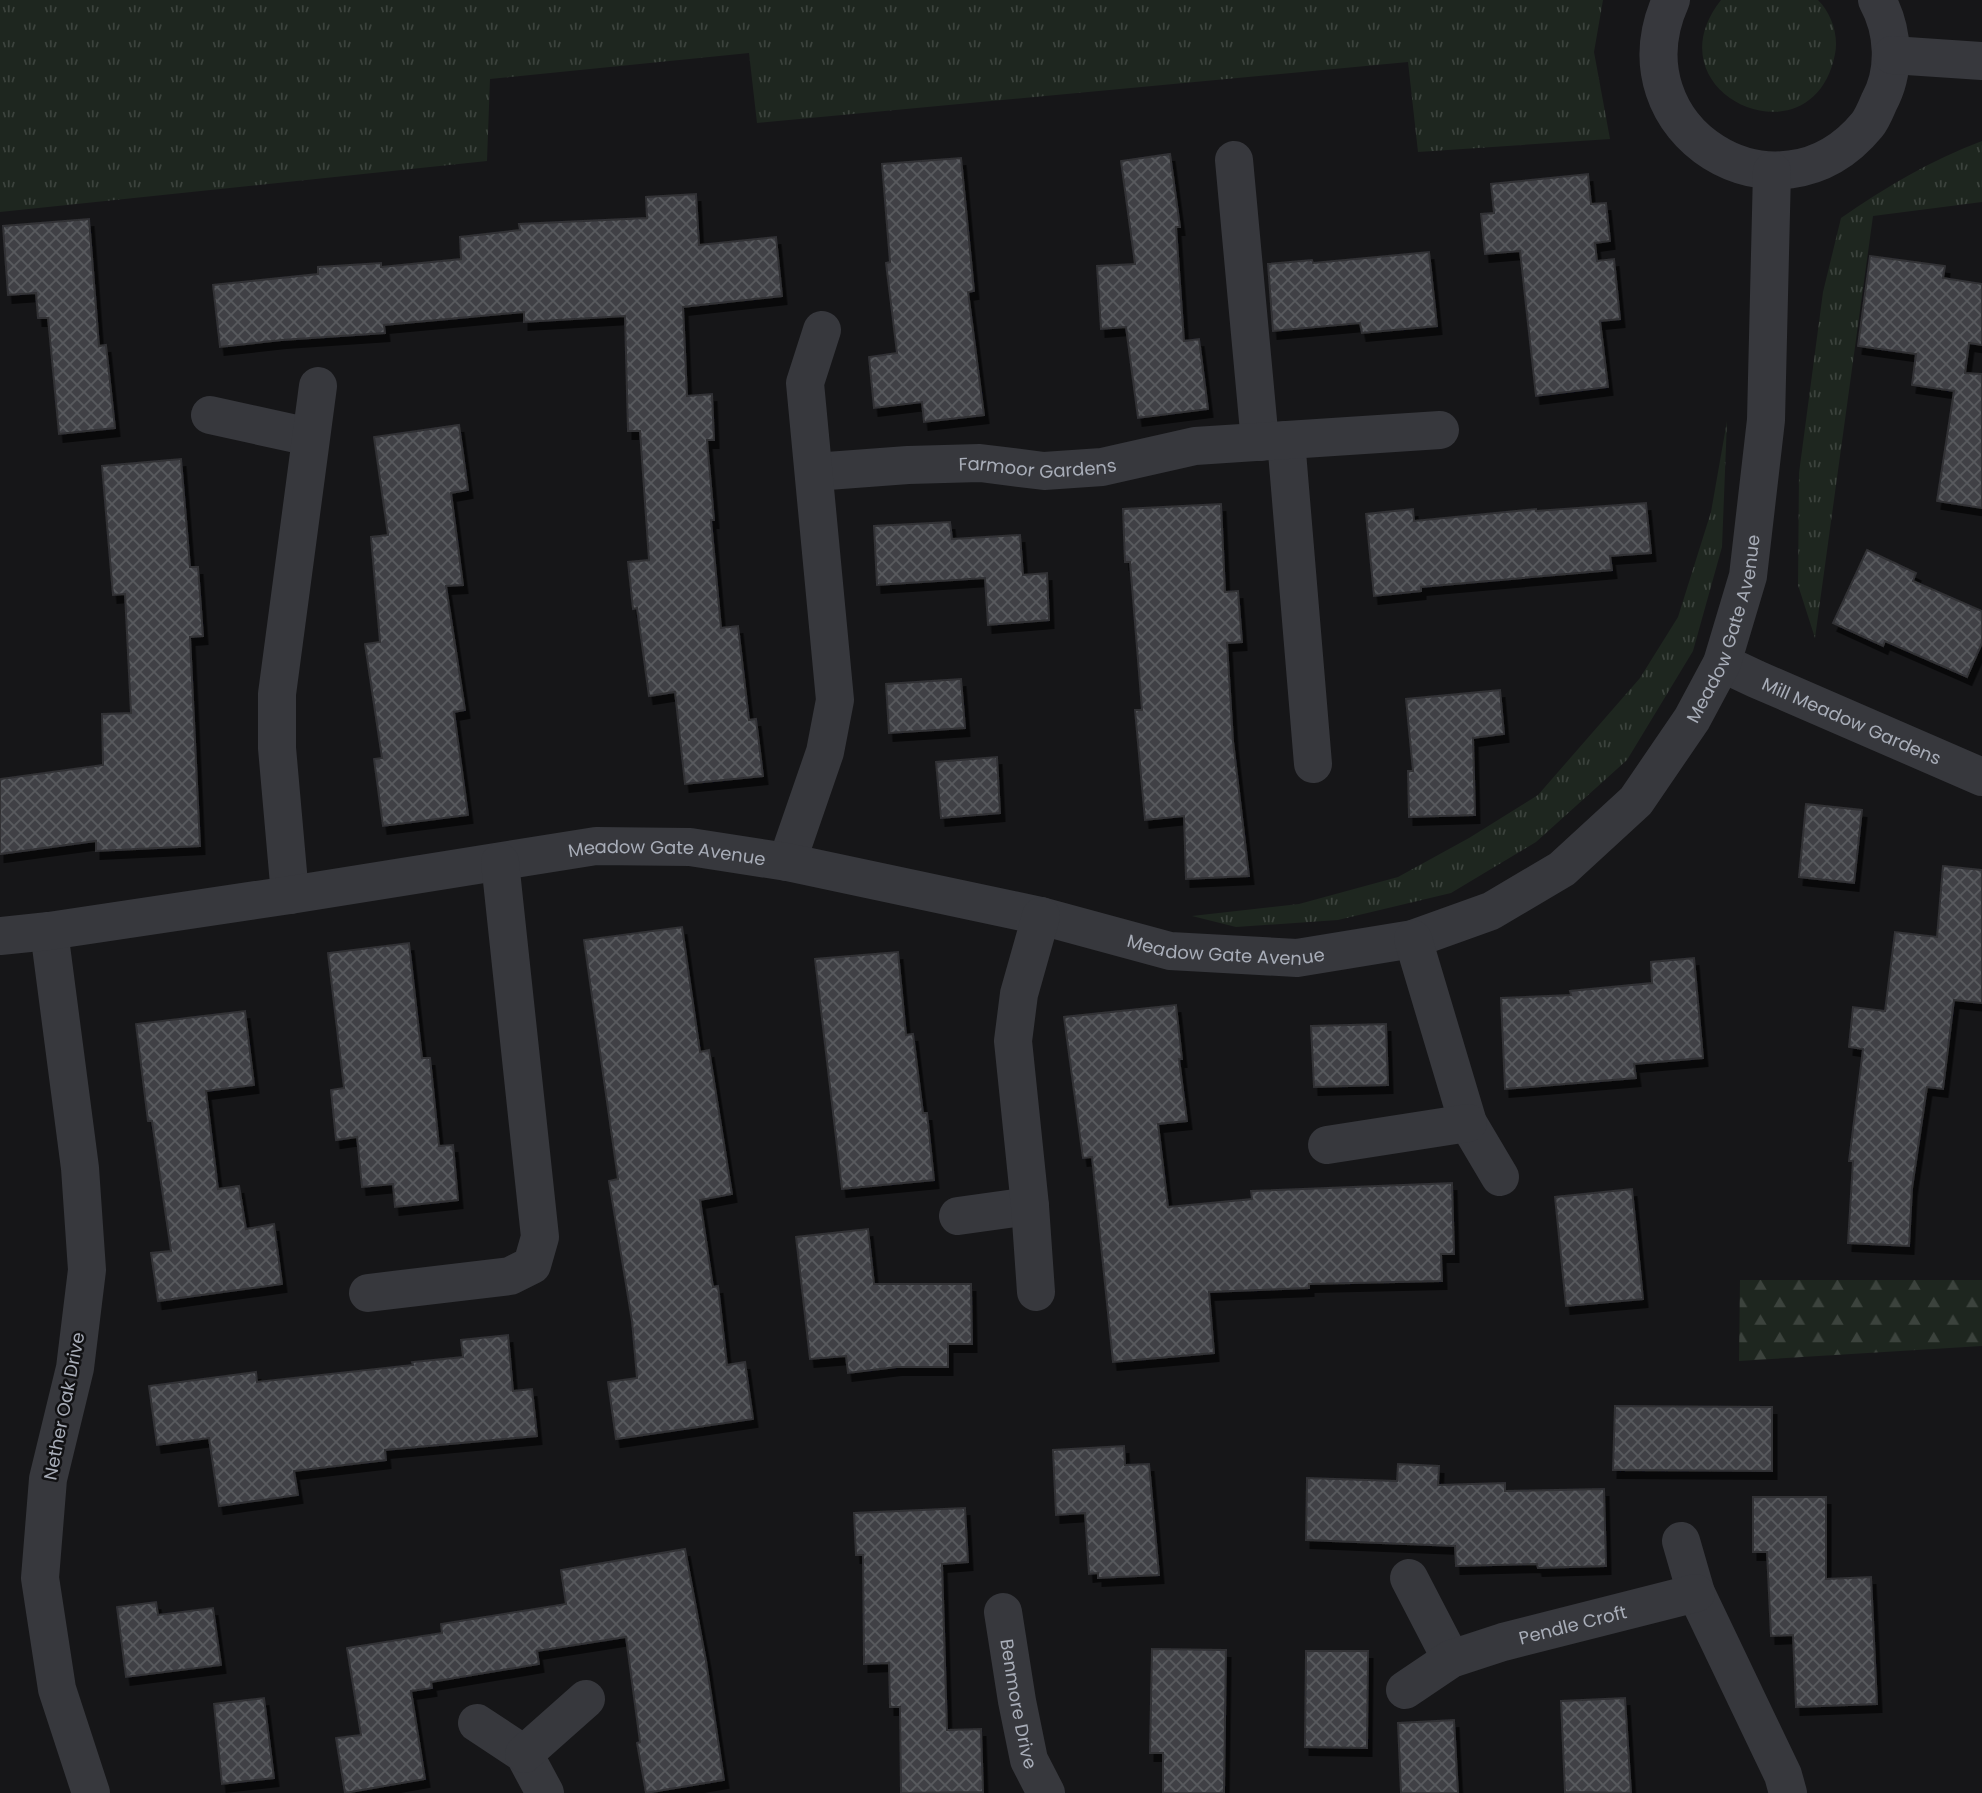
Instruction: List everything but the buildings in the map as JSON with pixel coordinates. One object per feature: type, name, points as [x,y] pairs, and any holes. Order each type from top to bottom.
[{"type":"street","points":[[1671,0],[1661,22],[1657,57],[1663,92],[1680,123],[1705,148],[1736,164],[1772,171],[1808,166],[1841,150],[1868,124],[1885,91],[1892,55],[1886,16],[1877,0]]},
{"type":"street","points":[[1892,55],[1982,61]]},
{"type":"street","points":[[1234,160],[1273,441],[1313,764]]},
{"type":"street","name":"Meadow Gate Avenue","points":[[0,936],[290,895],[596,846],[690,847],[787,862],[1041,916],[1170,951],[1297,958],[1413,939],[1491,911],[1562,869],[1636,802],[1692,719],[1723,663],[1748,576],[1766,420],[1772,171]]},
{"type":"street","points":[[787,862],[825,752],[835,700],[805,383],[822,330]]},
{"type":"street","points":[[290,895],[277,748],[277,694],[318,386]]},
{"type":"street","points":[[210,415],[310,437]]},
{"type":"street","name":"Farmoor Gardens","points":[[814,472],[980,463],[1044,471],[1090,468],[1195,446],[1440,430]]},
{"type":"street","name":"Mill Meadow Gardens","points":[[1723,663],[1980,770]]},
{"type":"street","points":[[368,1293],[510,1276],[532,1265],[540,1237],[500,862]]},
{"type":"street","points":[[1036,1292],[1013,1041],[1019,994],[1041,916]]},
{"type":"street","name":"Nether Oak Drive","points":[[50,931],[80,1168],[87,1269],[75,1368],[48,1479],[40,1578],[57,1689],[92,1793]]},
{"type":"street","points":[[1413,939],[1468,1123],[1500,1177]]},
{"type":"street","points":[[1327,1145],[1468,1123]]},
{"type":"street","points":[[958,1216],[1030,1206]]},
{"type":"street","points":[[1681,1541],[1696,1594],[1783,1775],[1788,1793]]},
{"type":"street","points":[[1409,1578],[1451,1659]]},
{"type":"street","name":"Pendle Croft","points":[[1405,1690],[1451,1659],[1503,1642],[1696,1594]]},
{"type":"street","name":"Benmore Drive","points":[[1003,1612],[1029,1759],[1046,1793]]},
{"type":"street","points":[[524,1754],[586,1699]]},
{"type":"street","points":[[477,1723],[524,1754],[545,1793]]},
{"type":"green space","points":[[0,0],[1603,0],[1594,52],[1610,139],[1418,152],[1408,62],[757,123],[749,53],[490,79],[487,161],[0,212]]},
{"type":"green space","points":[[1721,0],[1818,0],[1830,18],[1836,39],[1835,54],[1821,88],[1798,107],[1770,112],[1742,105],[1719,88],[1704,64],[1704,34]]},
{"type":"green space","points":[[1982,141],[1982,202],[1873,216],[1815,638],[1798,585],[1799,473],[1823,292],[1841,218],[1909,175]]},
{"type":"green space","points":[[1727,421],[1722,547],[1693,651],[1627,760],[1536,842],[1451,893],[1338,920],[1236,927],[1192,916],[1299,904],[1398,877],[1469,838],[1538,795],[1640,678],[1678,617],[1711,512]]},
{"type":"green space","points":[[1740,1280],[1982,1280],[1982,1346],[1739,1361]]}]
